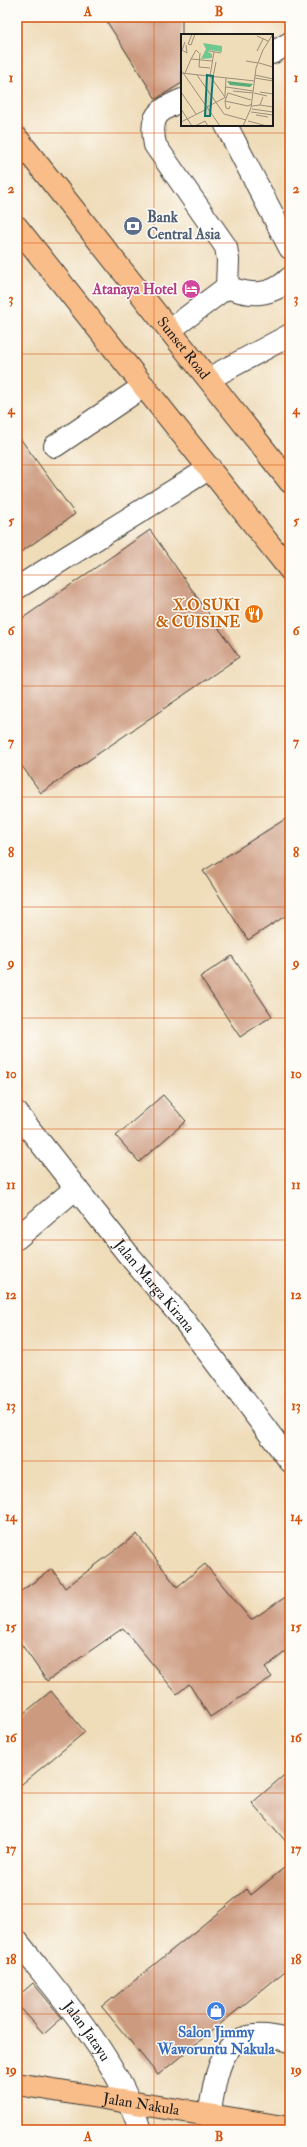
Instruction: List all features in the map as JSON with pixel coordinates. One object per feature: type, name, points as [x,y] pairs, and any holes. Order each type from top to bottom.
[{"type":"main road","name":"Sunset Road","points":[[17,138],[210,378],[290,482]]},
{"type":"main road","points":[[17,227],[290,570]]},
{"type":"main road","name":"Jalan Nakula","points":[[17,2084],[290,2128]]},
{"type":"street","points":[[273,52],[290,43]]},
{"type":"street","points":[[181,100],[164,108],[155,117],[152,130],[155,145],[226,247],[228,260],[227,287]]},
{"type":"street","points":[[227,126],[290,248]]},
{"type":"street","points":[[227,287],[244,293],[259,294],[272,291],[290,278]]},
{"type":"street","points":[[170,330],[227,287]]},
{"type":"street","points":[[210,378],[290,335]]},
{"type":"street","points":[[55,446],[144,386]]},
{"type":"street","points":[[17,588],[210,468]]},
{"type":"street","name":"Jalan Marga Kirana","points":[[17,1113],[76,1188],[183,1318],[290,1460]]},
{"type":"street","points":[[17,1238],[76,1188]]},
{"type":"street","name":"Jalan Jatayu","points":[[17,1941],[100,2047],[131,2102],[140,2130]]},
{"type":"street","points":[[209,2116],[219,2064],[231,2046],[246,2037],[261,2034],[290,2041]]},
{"type":"building","points":[[104,17],[182,17],[181,84],[156,99]]},
{"type":"building","points":[[17,434],[75,514],[17,555]]},
{"type":"building","points":[[150,530],[239,657],[41,793],[17,759],[17,622]]},
{"type":"building","points":[[290,816],[290,913],[248,940],[203,871]]},
{"type":"building","points":[[232,956],[272,1016],[240,1037],[200,977]]},
{"type":"building","points":[[163,1095],[186,1121],[139,1162],[116,1136]]},
{"type":"building","points":[[137,1534],[177,1587],[205,1564],[251,1620],[290,1594],[290,1648],[265,1668],[272,1677],[210,1717],[189,1684],[177,1694],[123,1628],[47,1681],[17,1638],[17,1594],[52,1569],[65,1588]]},
{"type":"building","points":[[51,1691],[85,1732],[17,1788],[17,1719]]},
{"type":"building","points":[[290,1770],[290,1846],[252,1803]]},
{"type":"building","points":[[290,1863],[290,1967],[158,2075],[102,2007],[247,1889],[251,1895]]},
{"type":"building","points":[[33,1983],[62,2018],[44,2034],[17,2004],[17,1997]]},
{"type":"place","name":"Bank Central Asia","points":[[133,226]]},
{"type":"place","name":"Atanaya Hotel","points":[[191,289]]},
{"type":"place","name":"X.O SUKI & CUISINE","points":[[254,614]]},
{"type":"place","name":"Salon Jimmy Waworuntu Nakula","points":[[216,2011]]}]
